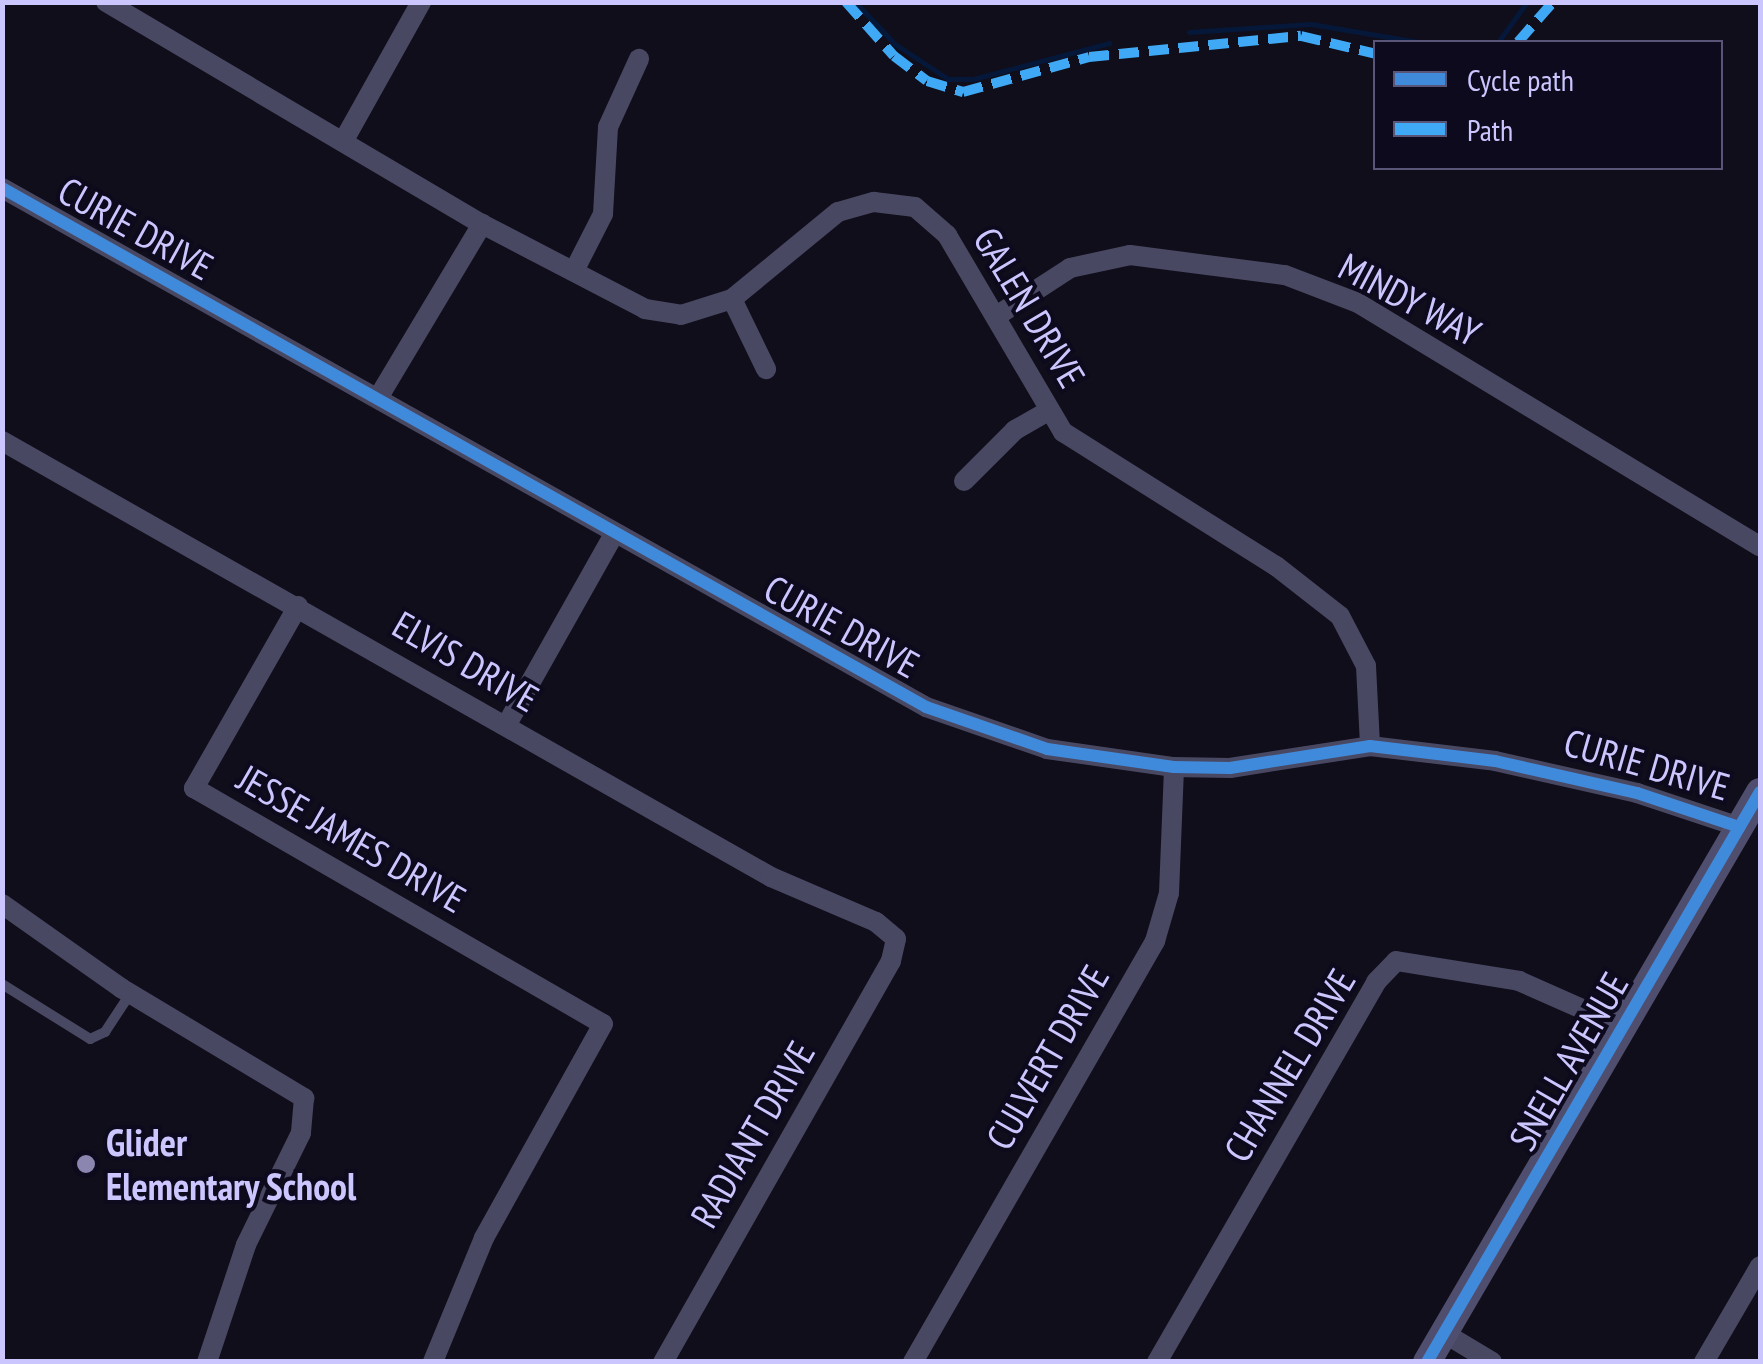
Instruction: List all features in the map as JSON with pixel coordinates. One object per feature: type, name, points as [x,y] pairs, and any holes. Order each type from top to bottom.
[{"type":"street","points":[[344,140],[421,2]]},
{"type":"street","name":"GALEN DRIVE","points":[[118,6],[482,224],[645,309],[682,316],[732,299],[838,212],[874,202],[915,207],[947,235],[998,315],[1063,432],[1097,458],[1276,566],[1340,616],[1366,666],[1370,746]]},
{"type":"street","points":[[574,271],[602,214],[608,127],[639,59]]},
{"type":"street","name":"CURIE DRIVE","points":[[2,188],[926,707],[1048,750],[1174,767],[1230,768],[1370,746],[1576,778],[1739,827]]},
{"type":"street","points":[[378,398],[482,224]]},
{"type":"street","name":"MINDY WAY","points":[[998,315],[1070,268],[1130,255],[1285,275],[1358,302],[1760,546]]},
{"type":"street","points":[[732,299],[766,369]]},
{"type":"street","points":[[964,480],[1015,430],[1050,410]]},
{"type":"street","name":"ELVIS DRIVE","points":[[2,440],[771,877],[876,922],[896,938]]},
{"type":"street","points":[[506,724],[614,534]]},
{"type":"street","name":"JESSE JAMES DRIVE","points":[[298,606],[194,788],[604,1024],[484,1238],[433,1362]]},
{"type":"street","name":"CULVERT DRIVE","points":[[912,1362],[1155,941],[1169,893],[1174,767]]},
{"type":"street","name":"SNELL AVENUE","points":[[1427,1362],[1760,792]]},
{"type":"street","points":[[2,904],[130,994],[304,1098],[301,1133],[246,1245],[207,1362]]},
{"type":"street","name":"RADIANT DRIVE","points":[[663,1362],[891,961],[896,938]]},
{"type":"street","name":"CHANNEL DRIVE","points":[[1157,1362],[1376,982],[1396,961],[1519,981],[1623,1027]]},
{"type":"street","points":[[1704,1362],[1760,1266]]},
{"type":"street","points":[[1444,1333],[1492,1362]]},
{"type":"lane","points":[[2,984],[90,1039],[106,1032],[130,994]]},
{"type":"waterway","points":[[855,2],[895,44],[948,79],[973,79],[1109,43]]},
{"type":"waterway","points":[[1499,40],[1527,2]]},
{"type":"waterway","points":[[1189,32],[1311,24],[1407,40]]},
{"type":"marked path","points":[[846,2],[894,56],[927,81],[963,92],[1089,57],[1301,36],[1373,53]]},
{"type":"marked path","points":[[1520,40],[1553,2]]},
{"type":"cycle path","points":[[2,188],[926,707],[1047,749],[1174,767],[1230,768],[1370,746],[1495,761],[1637,793],[1739,827]]},
{"type":"cycle path","points":[[1427,1362],[1760,792]]},
{"type":"place","name":"Glider Elementary School","points":[[86,1164]]}]
